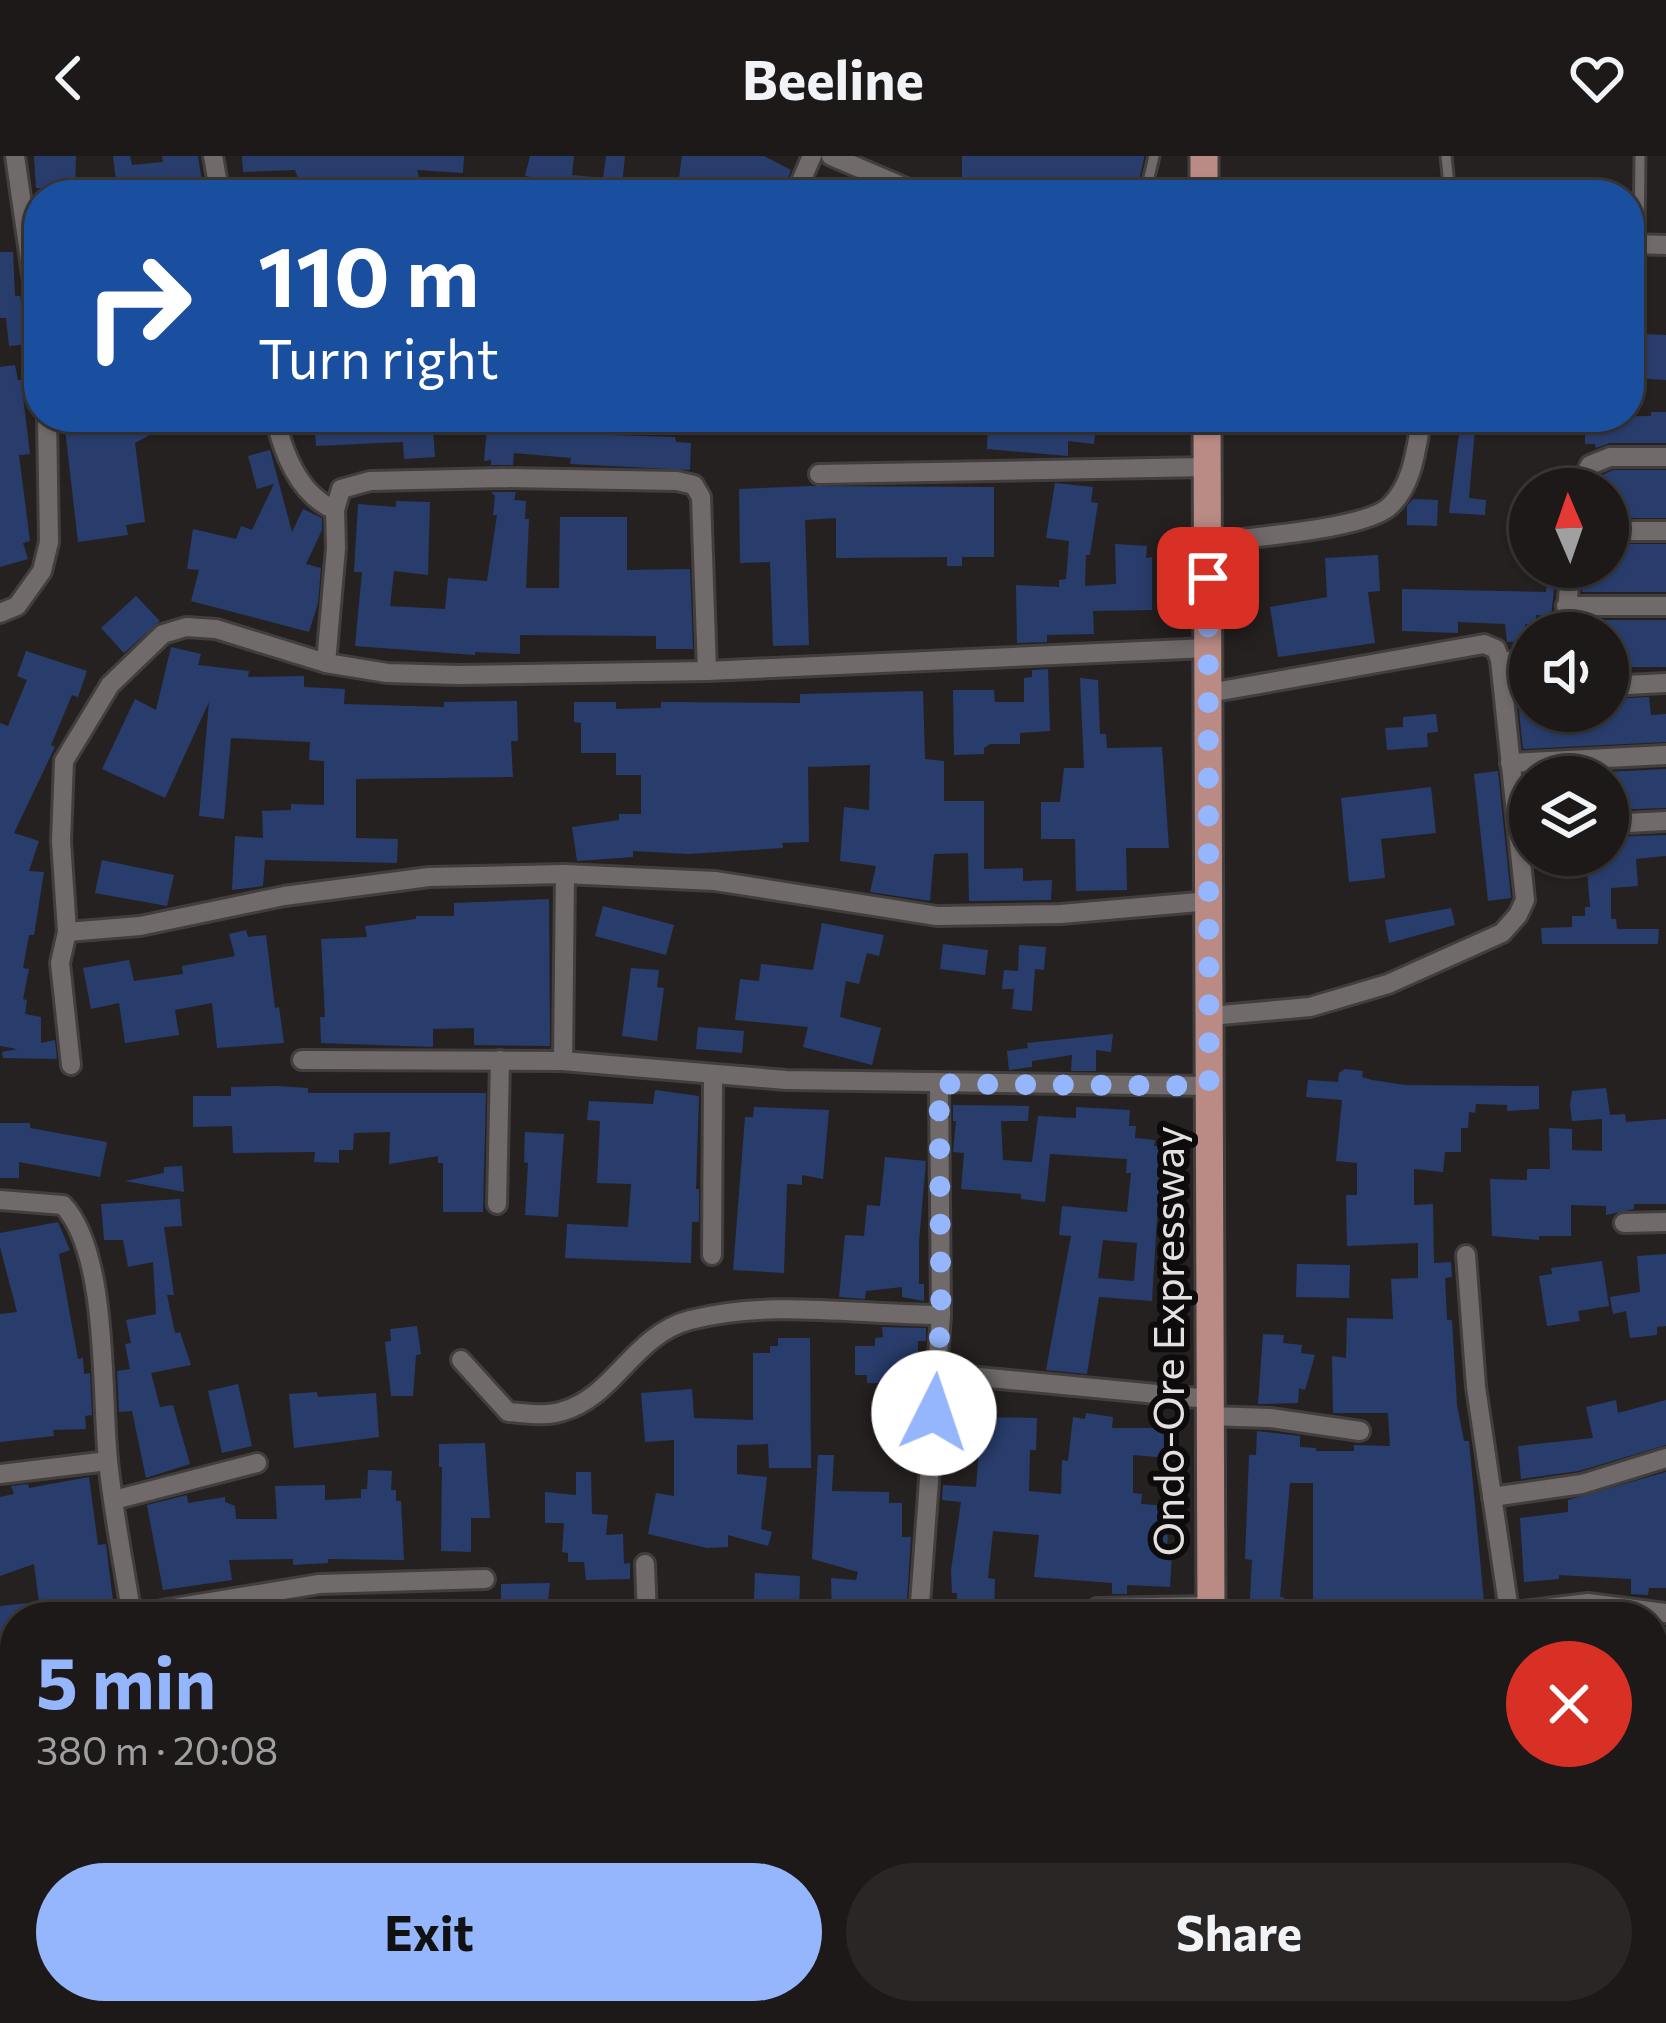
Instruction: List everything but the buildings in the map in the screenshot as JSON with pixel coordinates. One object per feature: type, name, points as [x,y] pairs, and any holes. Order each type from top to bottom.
[{"type":"main road","name":"Ondo-Ore Expressway","points":[[1207,432],[1210,1602]]},
{"type":"street","points":[[15,156],[24,218]]},
{"type":"street","points":[[831,156],[887,180]]},
{"type":"street","points":[[0,614],[17,605],[42,572],[50,542],[46,432]]},
{"type":"street","points":[[280,432],[310,496],[334,510]]},
{"type":"street","points":[[1208,542],[1357,522],[1390,508],[1412,471],[1419,432]]},
{"type":"street","points":[[1588,468],[1610,458],[1666,457]]},
{"type":"street","points":[[819,474],[1207,467]]},
{"type":"street","points":[[326,663],[336,548],[334,510],[341,489],[370,482],[549,478],[694,485],[701,497],[707,671]]},
{"type":"street","points":[[1629,531],[1666,531]]},
{"type":"street","points":[[1566,612],[1568,588]]},
{"type":"street","points":[[1566,607],[1666,606]]},
{"type":"street","points":[[71,1065],[60,963],[67,932],[61,841],[64,761],[110,685],[164,634],[187,627],[216,629],[326,663],[387,673],[458,675],[707,671],[1208,648]]},
{"type":"street","points":[[1209,693],[1484,644],[1496,649],[1500,660],[1509,756]]},
{"type":"street","points":[[1500,660],[1509,662]]},
{"type":"street","points":[[1629,685],[1666,683]]},
{"type":"street","points":[[1629,757],[1666,755]]},
{"type":"street","points":[[1629,823],[1666,821]]},
{"type":"street","points":[[67,932],[140,926],[342,887],[429,878],[565,874],[715,881],[937,916],[1061,914],[1210,901]]},
{"type":"street","points":[[563,1060],[565,874]]},
{"type":"street","points":[[1210,1016],[1310,1007],[1388,984],[1502,933],[1525,900],[1525,876]]},
{"type":"street","points":[[302,1060],[563,1060],[713,1075],[939,1084],[1209,1086]]},
{"type":"street","points":[[497,1204],[500,1060]]},
{"type":"street","points":[[712,1256],[713,1075]]},
{"type":"street","points":[[920,1602],[941,1316],[939,1084]]},
{"type":"street","points":[[0,1200],[63,1205],[75,1218],[87,1246],[98,1313],[108,1461],[130,1602]]},
{"type":"street","points":[[1624,1223],[1666,1222]]},
{"type":"street","points":[[1466,1255],[1476,1387],[1508,1602]]},
{"type":"street","points":[[461,1360],[508,1412],[561,1412],[587,1401],[649,1338],[686,1321],[783,1308],[941,1316]]},
{"type":"street","points":[[937,1373],[1360,1431]]},
{"type":"street","points":[[1492,1497],[1582,1484],[1666,1458]]},
{"type":"street","points":[[0,1474],[108,1461]]},
{"type":"street","points":[[114,1500],[257,1463]]},
{"type":"street","points":[[644,1564],[646,1602]]},
{"type":"street","points":[[214,1602],[319,1584],[485,1580]]},
{"type":"route","points":[[934,1413],[941,1316],[939,1084],[1209,1086],[1208,578]]}]
